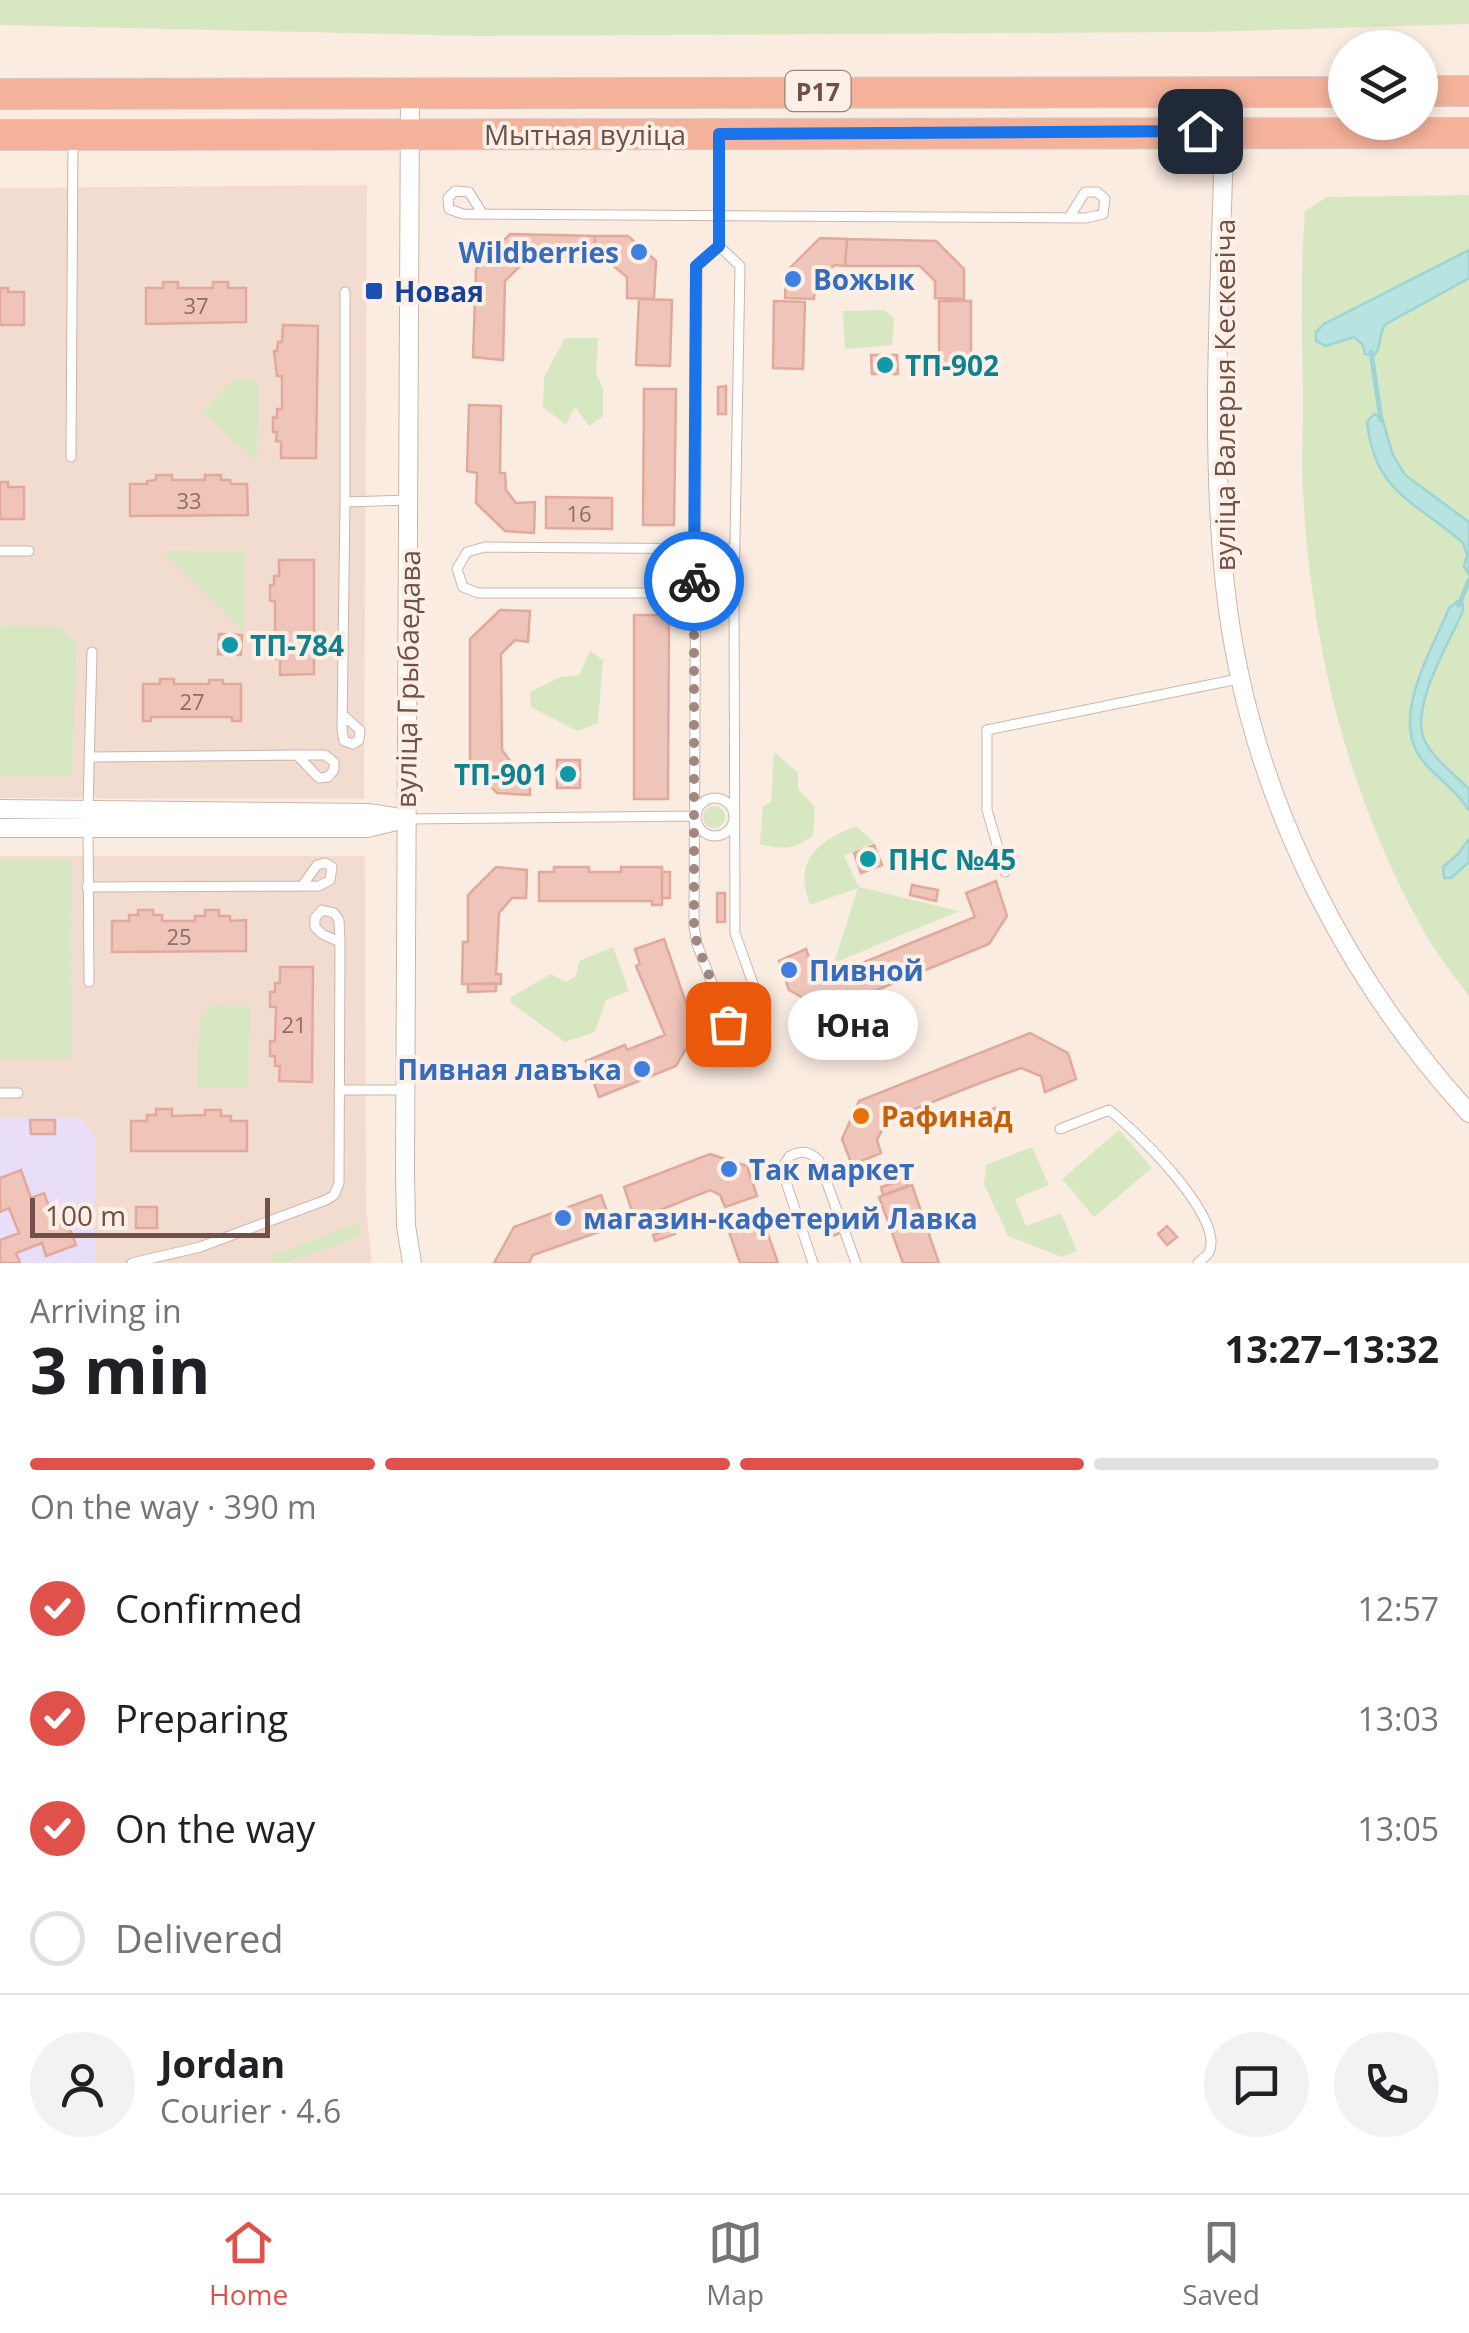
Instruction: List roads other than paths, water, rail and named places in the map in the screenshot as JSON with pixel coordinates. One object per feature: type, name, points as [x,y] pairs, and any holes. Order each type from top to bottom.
[{"type":"highway","points":[[1438,91],[1469,91]]},
{"type":"highway","name":"Мытная вуліца","points":[[0,94],[1328,92]]},
{"type":"highway","name":"Мытная вуліца","points":[[0,135],[1469,133]]},
{"type":"street","name":"вуліца Валерыя Кескевіча","points":[[1225,93],[1219,396],[1221,522],[1226,587],[1242,678],[1276,794],[1328,917],[1389,1017],[1469,1113]]},
{"type":"street","name":"вуліца Грыбаедава","points":[[410,94],[404,1090],[406,1226],[412,1263]]},
{"type":"street","points":[[0,809],[368,814],[404,819]]},
{"type":"street","points":[[0,828],[367,828],[404,819]]},
{"type":"lane","points":[[719,134],[719,246],[696,266],[694,926],[697,944],[728,1024],[745,1034],[758,1026],[762,1010],[735,933],[734,550],[740,266],[719,246]]},
{"type":"lane","points":[[70,456],[73,136]]},
{"type":"lane","points":[[482,213],[1070,216]]},
{"type":"lane","points":[[343,715],[346,292]]},
{"type":"lane","points":[[346,502],[409,500]]},
{"type":"lane","points":[[734,550],[485,548],[467,552],[457,570],[463,587],[478,594],[734,593]]},
{"type":"lane","points":[[0,551],[28,551]]},
{"type":"lane","points":[[89,982],[92,652]]},
{"type":"lane","points":[[1005,872],[987,810],[986,730],[1242,678]]},
{"type":"lane","points":[[89,757],[298,755]]},
{"type":"lane","points":[[696,816],[701,804],[712,798],[725,801],[734,818]]},
{"type":"lane","points":[[404,819],[696,816]]},
{"type":"lane","points":[[696,816],[705,833],[718,835],[729,829],[734,818]]},
{"type":"lane","points":[[87,887],[302,886]]},
{"type":"lane","points":[[132,1263],[200,1246],[330,1198],[339,1183],[340,942]]},
{"type":"lane","points":[[340,1090],[404,1090]]},
{"type":"lane","points":[[0,1093],[18,1093]]},
{"type":"lane","points":[[1060,1129],[1109,1110],[1129,1126],[1200,1209],[1209,1228],[1209,1254],[1217,1263]]},
{"type":"lane","points":[[813,1263],[784,1172],[790,1156],[807,1151],[820,1161],[856,1263]]},
{"type":"lane","points":[[1198,1263],[1209,1254]]},
{"type":"water","points":[[1469,250],[1469,278],[1386,324],[1373,356],[1365,354],[1363,345],[1354,337],[1326,346],[1316,341],[1316,332],[1324,324]]},
{"type":"water","points":[[1374,414],[1382,418],[1393,455],[1405,475],[1469,522],[1469,575],[1464,566],[1467,555],[1463,543],[1388,481],[1371,446],[1367,422]]},
{"type":"water","points":[[1458,601],[1463,604],[1463,611],[1432,677],[1422,713],[1422,729],[1435,756],[1469,789],[1469,811],[1422,760],[1410,725],[1424,664],[1449,608]]},
{"type":"water","points":[[1469,839],[1469,862],[1451,878],[1444,878],[1443,867]]},
{"type":"waterway","points":[[1371,352],[1381,420]]},
{"type":"waterway","points":[[1459,605],[1469,580]]},
{"type":"place","name":"Wildberries","points":[[639,252]]},
{"type":"place","name":"Вожык","points":[[793,279]]},
{"type":"place","name":"Новая","points":[[374,291]]},
{"type":"place","name":"ТП-902","points":[[885,365]]},
{"type":"place","name":"ТП-784","points":[[230,645]]},
{"type":"place","name":"ТП-901","points":[[568,774]]},
{"type":"place","name":"ПНС №45","points":[[868,859]]},
{"type":"place","name":"Пивной","points":[[789,970]]},
{"type":"place","name":"Юна","points":[[728,1024]]},
{"type":"place","name":"Пивная лавъка","points":[[642,1069]]},
{"type":"place","name":"Рафинад","points":[[861,1116]]},
{"type":"place","name":"Так маркет","points":[[729,1169]]},
{"type":"place","name":"магазин-кафетерий Лавка","points":[[563,1218]]}]
